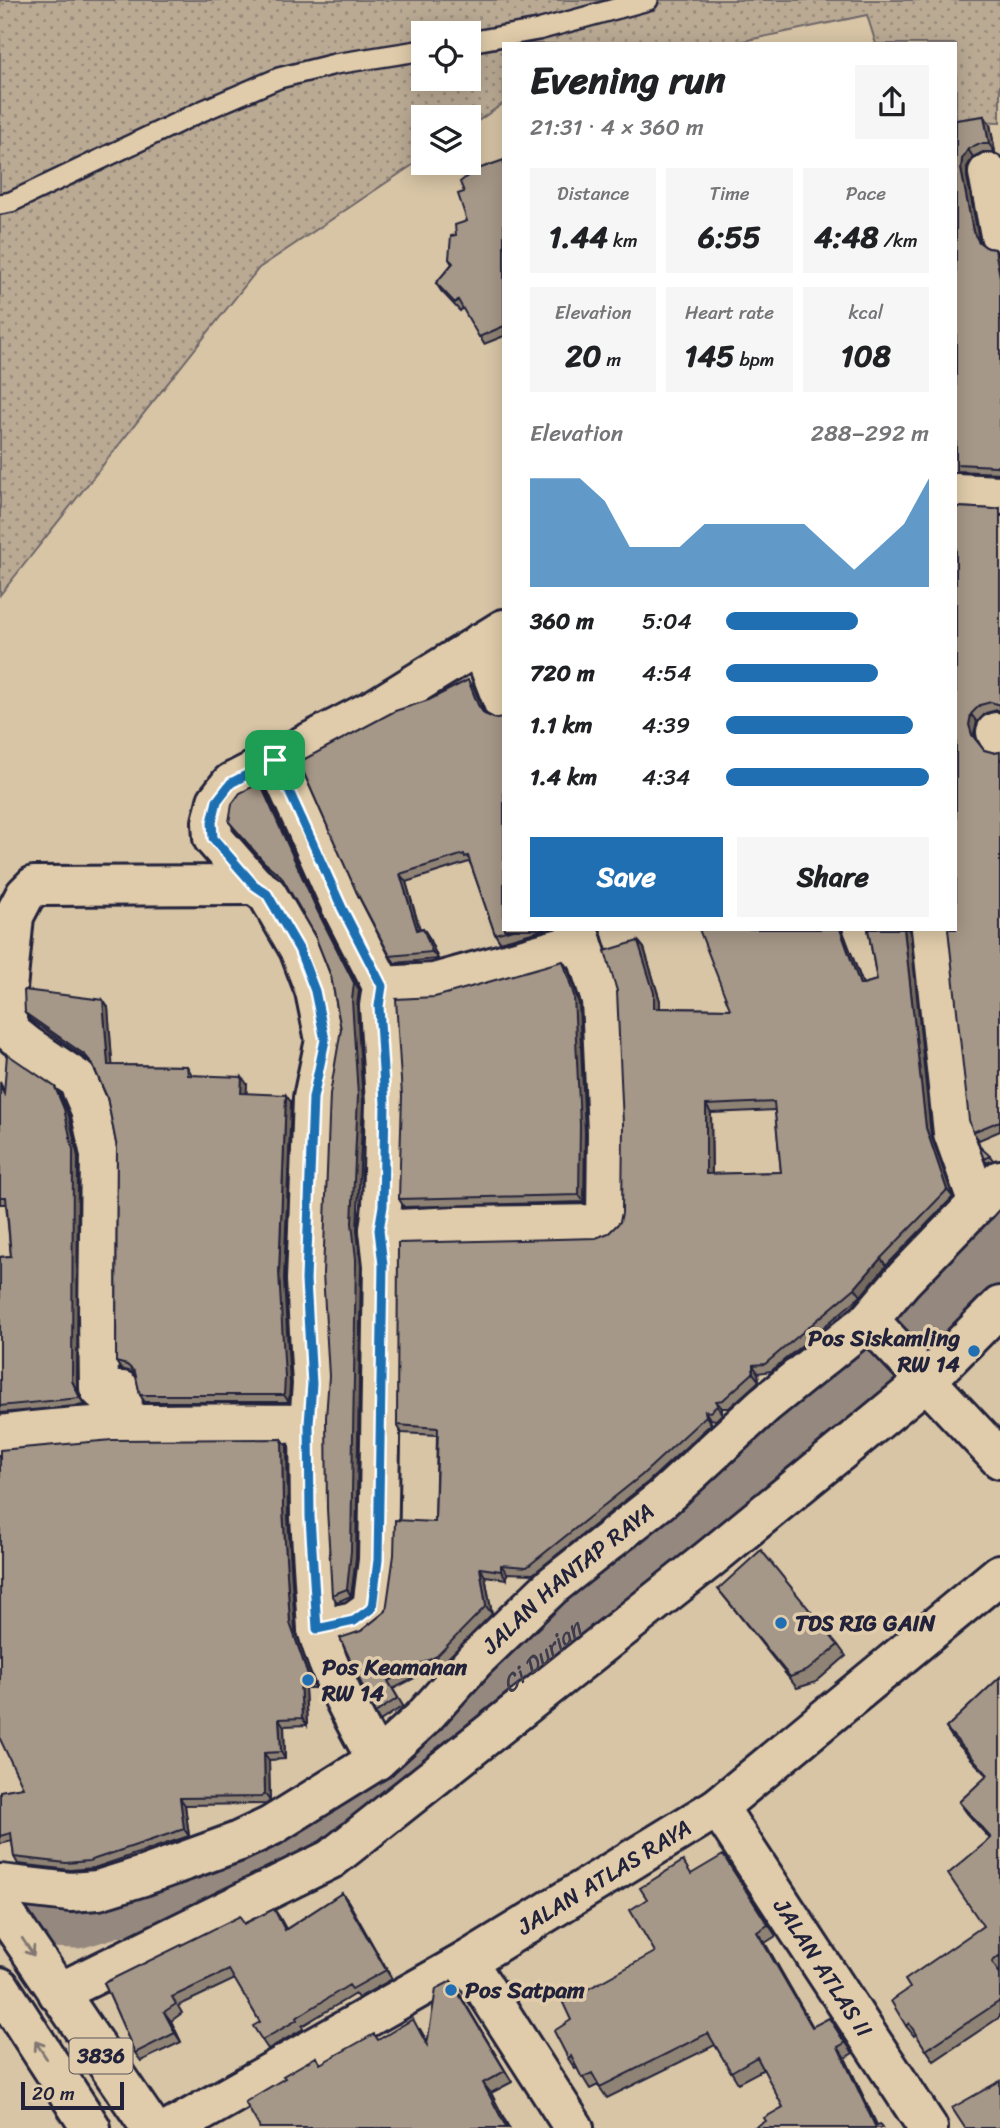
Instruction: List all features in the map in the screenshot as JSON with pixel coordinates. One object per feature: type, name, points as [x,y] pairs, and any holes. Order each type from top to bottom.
[{"type":"street","points":[[988,173],[1000,235]]},
{"type":"street","points":[[957,493],[1000,495]]},
{"type":"street","points":[[377,1760],[332,1670],[317,1629],[310,1517],[309,1424],[312,1384],[306,1280],[313,1098],[325,1040],[315,991],[299,949],[267,894],[254,885],[213,838],[212,822],[217,801],[231,783],[378,707],[492,636],[502,694]]},
{"type":"street","points":[[275,760],[342,908],[382,986],[379,1006],[385,1103],[383,1206],[379,1230],[383,1265],[378,1560],[372,1608],[354,1621],[317,1629]]},
{"type":"street","points":[[124,1426],[122,1391],[102,1391],[99,1383],[97,1315],[100,1155],[90,1109],[77,1079],[28,1046],[13,1034],[7,1024],[7,919],[34,886],[254,885]]},
{"type":"street","points":[[931,931],[953,1133],[989,1191]]},
{"type":"street","points":[[379,1230],[601,1224],[606,1220],[607,1132],[601,1000],[580,935],[434,983],[382,986]]},
{"type":"street","name":"JALAN HANTAP RAYA","points":[[1,1900],[98,1890],[237,1842],[271,1826],[377,1760],[422,1719],[475,1660],[552,1586],[662,1499],[764,1405],[874,1326],[902,1281],[989,1191]]},
{"type":"street","points":[[55,1988],[331,1859],[708,1560],[1000,1306]]},
{"type":"street","points":[[874,1326],[1000,1459]]},
{"type":"street","points":[[0,1435],[44,1429],[199,1423],[309,1424]]},
{"type":"street","name":"JALAN ATLAS RAYA","points":[[173,2128],[467,1961],[718,1807],[1000,1574]]},
{"type":"street","name":"JALAN ATLAS II","points":[[718,1807],[928,2128]]},
{"type":"street","name":"3836","points":[[1,1900],[55,1988],[150,2128]]},
{"type":"street","points":[[467,1961],[574,2128]]},
{"type":"street","name":"3836","points":[[1,1988],[91,2128]]},
{"type":"lane","points":[[481,40],[538,30],[648,0]]},
{"type":"lane","points":[[0,204],[11,202],[202,111],[279,78],[335,64],[411,52]]},
{"type":"shaded area","points":[[0,0],[1000,0],[1000,122],[957,121],[957,42],[875,42],[867,15],[739,42],[502,42],[502,104],[481,119],[481,105],[411,105],[411,166],[259,268],[0,595]]},
{"type":"building","points":[[984,116],[989,144],[978,144],[968,149],[962,159],[961,169],[973,232],[979,242],[987,248],[995,249],[1000,277],[1000,467],[957,464],[957,120]]},
{"type":"building","points":[[502,161],[502,327],[479,337],[458,300],[455,303],[436,283],[453,263],[449,259],[451,236],[456,235],[455,225],[467,221],[458,194],[464,192],[460,182],[469,175],[481,175],[481,168]]},
{"type":"building","points":[[957,507],[1000,508],[1000,705],[991,702],[980,705],[971,714],[969,725],[972,735],[984,750],[1000,752],[1000,1121],[973,1132],[969,1120],[948,931],[957,931]]},
{"type":"building","points":[[468,680],[484,714],[496,719],[502,718],[502,931],[506,931],[495,934],[468,856],[465,857],[464,854],[400,874],[417,930],[423,928],[432,952],[390,956],[356,891],[299,762],[395,711],[429,700]]},
{"type":"building","points":[[260,783],[317,910],[354,983],[352,1000],[358,1096],[352,1223],[356,1259],[351,1551],[347,1589],[332,1595],[327,1509],[326,1418],[329,1376],[323,1273],[330,1094],[341,1029],[331,976],[313,931],[281,876],[264,862],[229,822],[232,804],[240,793]]},
{"type":"building","points":[[700,931],[841,931],[860,985],[877,980],[868,931],[904,931],[926,1128],[947,1190],[855,1288],[765,1364],[753,1365],[753,1373],[723,1400],[716,1401],[717,1406],[710,1412],[705,1411],[706,1416],[642,1475],[527,1567],[501,1565],[501,1571],[480,1568],[486,1606],[437,1656],[388,1681],[398,1698],[375,1713],[340,1638],[361,1631],[386,1611],[394,1555],[395,1520],[435,1522],[438,1428],[397,1425],[398,1243],[596,1238],[609,1233],[620,1222],[622,1213],[623,1124],[617,991],[605,951],[638,941],[654,993],[654,1008],[730,1009]],"holes":[[[774,1102],[781,1172],[706,1174],[706,1105]]]},
{"type":"building","points":[[563,961],[574,996],[580,1125],[579,1195],[399,1199],[402,1096],[396,999],[435,997]]},
{"type":"building","points":[[24,990],[103,1000],[108,1065],[187,1066],[188,1075],[242,1077],[241,1093],[286,1095],[279,1272],[284,1395],[140,1395],[135,1372],[127,1365],[116,1362],[117,1148],[107,1097],[92,1063],[85,1055],[25,1013]]},
{"type":"building","points":[[7,1054],[55,1087],[64,1109],[73,1150],[72,1381],[80,1398],[0,1406],[0,1257],[11,1256],[6,1197],[0,1197],[0,1086],[4,1094]]},
{"type":"building","points":[[979,1146],[990,1156],[984,1159]]},
{"type":"building","points":[[282,1439],[290,1623],[310,1681],[300,1681],[302,1718],[279,1719],[281,1752],[264,1753],[265,1794],[261,1797],[180,1798],[184,1829],[89,1861],[66,1863],[14,1857],[11,1833],[0,1836],[0,1791],[23,1787],[0,1739],[0,1450],[112,1440]]},
{"type":"building","name":"TDS RIG GAIN","points":[[761,1550],[838,1645],[808,1670],[790,1677],[718,1589]]},
{"type":"building","points":[[1000,1677],[1000,1955],[992,1962],[1000,1974],[1000,2001],[926,2050],[909,2023],[906,2026],[891,2001],[910,1988],[905,1980],[983,1926],[948,1874],[991,1838],[959,1802],[988,1775],[946,1728]]},
{"type":"building","points":[[723,1855],[768,1925],[757,1932],[812,2027],[829,2018],[845,2043],[838,2047],[875,2126],[880,2124],[882,2128],[753,2128],[783,2107],[757,2057],[731,2072],[708,2033],[600,2087],[592,2073],[582,2078],[571,2056],[568,2058],[554,2031],[571,2020],[563,2003],[655,1952],[630,1910],[647,1899],[640,1888],[683,1861],[691,1874]]},
{"type":"building","points":[[342,1893],[386,1970],[352,1989],[349,1985],[262,2040],[253,2026],[260,2022],[229,1970],[172,1997],[176,2004],[164,2012],[175,2033],[135,2053],[104,1983],[240,1916],[244,1924],[274,1909],[285,1930]]},
{"type":"building","points":[[451,1981],[505,2071],[483,2083],[506,2127],[260,2128],[245,2102],[316,2057],[320,2064],[374,2034],[378,2040],[413,2019],[427,2045],[436,1989]]},
{"type":"building","points":[[1000,2081],[1000,2128],[965,2128],[952,2108]]},
{"type":"waterway","name":"Ci Durian","points":[[0,1915],[76,1918],[261,1862],[437,1746],[801,1435],[1000,1243]]},
{"type":"place","name":"Pos Siskamling RW 14","points":[[974,1351]]},
{"type":"place","name":"TDS RIG GAIN","points":[[781,1623]]},
{"type":"place","name":"Pos Keamanan RW 14","points":[[308,1680]]},
{"type":"place","name":"Pos Satpam","points":[[451,1990]]},
{"type":"route","points":[[275,760],[342,908],[382,986],[379,1006],[385,1103],[383,1206],[379,1230],[383,1265],[378,1560],[372,1608],[354,1621],[317,1629],[310,1517],[309,1424],[312,1384],[306,1280],[313,1098],[325,1040],[315,991],[299,949],[267,894],[254,885],[213,838],[212,822],[217,801],[231,783],[275,760]]}]
